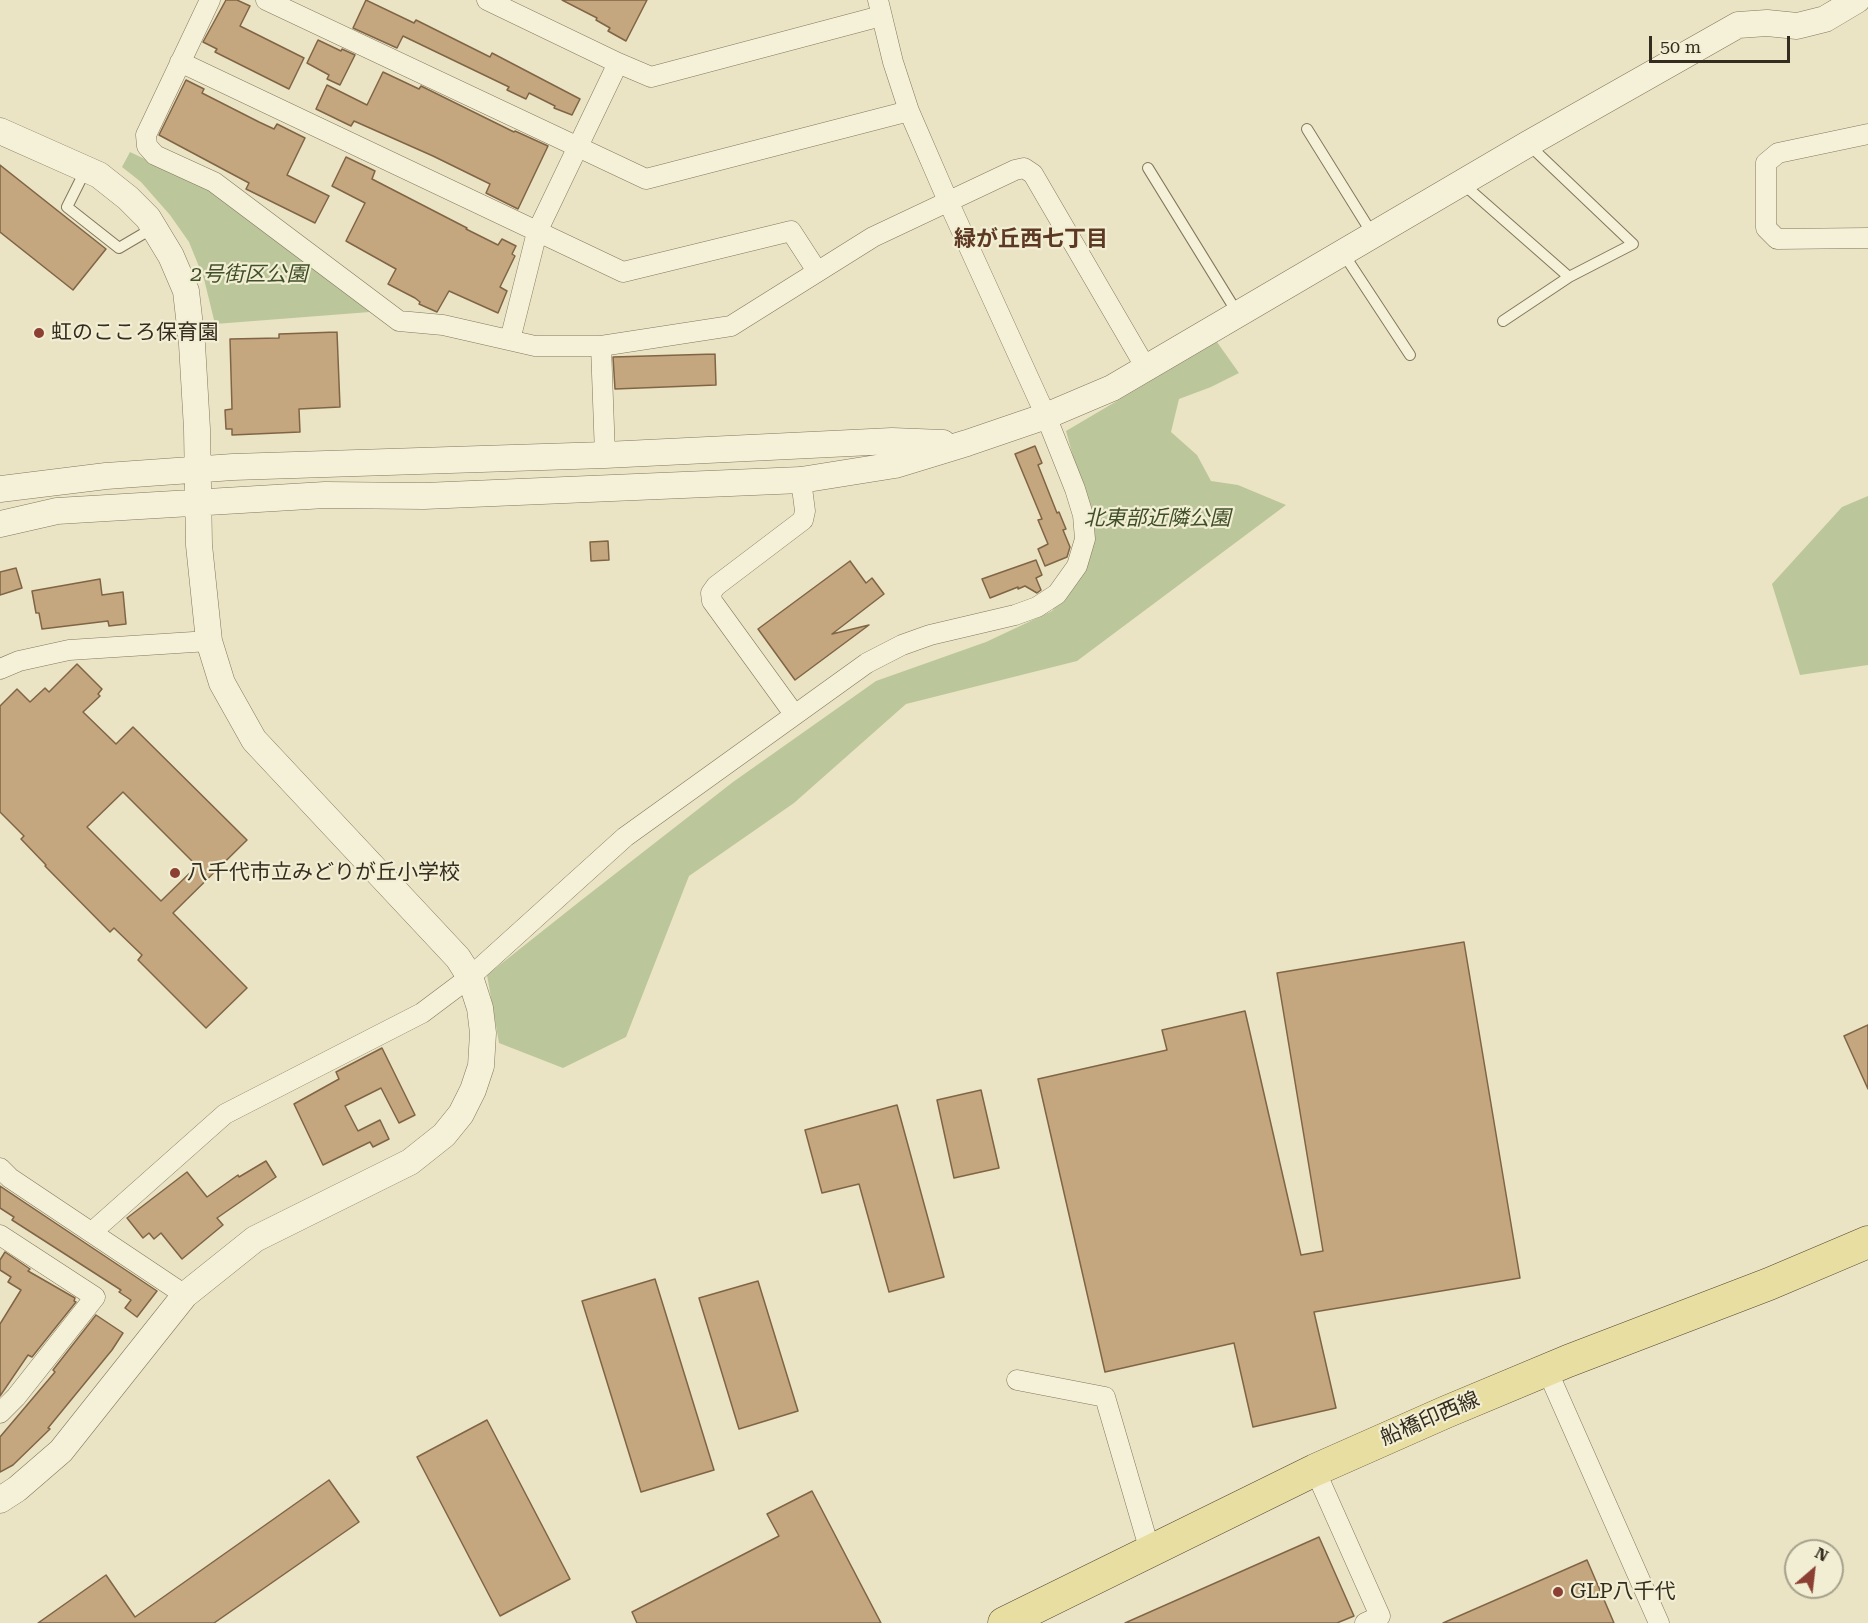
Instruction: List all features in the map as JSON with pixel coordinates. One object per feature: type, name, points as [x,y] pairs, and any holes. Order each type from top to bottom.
[{"type":"main road","name":"船橋印西線","points":[[1004,1623],[1315,1470],[1446,1412],[1547,1370],[1769,1284],[1868,1242]]},
{"type":"street","points":[[210,0],[146,135],[147,146],[155,155],[214,182],[399,321],[443,325],[535,346],[601,346],[731,326],[873,237],[1015,170],[1024,168],[1033,174],[1146,368]]},
{"type":"street","points":[[266,0],[646,179],[909,111]]},
{"type":"street","points":[[92,1232],[225,1114],[422,1013],[470,977],[625,837],[867,663],[902,645],[930,635],[1015,615],[1037,607],[1057,594],[1077,566],[1085,539],[1083,515],[1046,416],[909,111],[880,8],[651,76],[618,63],[487,0]]},
{"type":"street","points":[[0,524],[57,511],[325,495],[424,496],[801,480],[894,465],[1046,416],[1112,388],[1528,144],[1738,25],[1767,23],[1797,26],[1825,20],[1857,0]]},
{"type":"street","points":[[180,62],[623,272],[791,231],[817,272]]},
{"type":"street","points":[[510,340],[537,232],[618,63]]},
{"type":"street","points":[[0,132],[99,175],[128,198],[148,218],[171,256],[186,291],[192,344],[199,545],[209,641],[222,683],[254,740],[458,957],[470,977],[480,1008],[483,1033],[481,1066],[473,1090],[461,1114],[444,1136],[410,1162],[255,1239],[185,1295],[61,1451],[25,1484],[0,1500]]},
{"type":"street","points":[[1868,134],[1778,153],[1766,163],[1766,228],[1777,239],[1868,238]]},
{"type":"street","points":[[601,346],[605,455]]},
{"type":"street","points":[[0,489],[106,476],[324,463],[605,455],[892,441],[967,443]]},
{"type":"street","points":[[794,714],[712,601],[711,593],[716,586],[803,520],[805,512],[801,480]]},
{"type":"street","points":[[0,669],[19,661],[69,650],[209,641]]},
{"type":"street","points":[[0,1168],[10,1178],[185,1295]]},
{"type":"street","points":[[0,1235],[95,1297],[16,1397],[0,1413]]},
{"type":"street","points":[[1547,1370],[1659,1623]]},
{"type":"street","points":[[1017,1380],[1104,1396],[1150,1551]]},
{"type":"street","points":[[1315,1470],[1380,1616],[1365,1623]]},
{"type":"lane","points":[[1307,129],[1374,235]]},
{"type":"lane","points":[[1503,321],[1569,277],[1633,244],[1528,144]]},
{"type":"lane","points":[[1148,168],[1238,314]]},
{"type":"lane","points":[[86,169],[67,207],[119,248],[153,227]]},
{"type":"lane","points":[[1462,183],[1569,277]]},
{"type":"lane","points":[[1343,253],[1410,355]]},
{"type":"green space","name":"2号街区公園","points":[[130,152],[208,189],[370,312],[215,324],[204,279],[189,242],[170,215],[141,182],[122,167]]},
{"type":"green space","name":"北東部近隣公園","points":[[1217,342],[1239,373],[1179,399],[1171,432],[1197,455],[1211,481],[1238,485],[1286,505],[1077,661],[906,704],[794,803],[689,876],[626,1037],[563,1068],[499,1043],[487,975],[579,902],[733,782],[876,681],[986,642],[1052,611],[1075,583],[1090,518],[1066,431]]},
{"type":"green space","points":[[1868,496],[1868,665],[1800,675],[1772,584],[1842,507]]},
{"type":"building","points":[[226,0],[237,0],[250,6],[240,26],[304,58],[289,89],[215,52],[217,49],[203,42]]},
{"type":"building","points":[[366,0],[414,23],[416,20],[490,57],[492,53],[580,99],[572,115],[554,108],[555,106],[529,93],[526,99],[507,90],[509,87],[403,36],[397,48],[353,28]]},
{"type":"building","points":[[562,0],[647,0],[626,41],[608,31],[610,28],[596,20],[597,18]]},
{"type":"building","points":[[318,40],[355,55],[340,85],[327,79],[329,75],[307,63]]},
{"type":"building","points":[[383,72],[419,89],[421,86],[514,132],[548,146],[518,209],[486,193],[490,184],[354,121],[351,126],[316,109],[327,85],[367,105]]},
{"type":"building","points":[[186,80],[204,89],[202,93],[259,122],[274,129],[277,124],[305,138],[287,175],[329,196],[315,223],[246,189],[249,183],[159,135]]},
{"type":"building","points":[[346,157],[375,171],[372,179],[466,229],[498,245],[502,239],[516,246],[512,254],[515,256],[500,287],[507,291],[498,313],[449,291],[437,312],[419,304],[420,302],[415,298],[388,284],[396,269],[346,241],[365,203],[332,186]]},
{"type":"building","points":[[0,165],[106,249],[73,290],[0,232]]},
{"type":"building","points":[[337,332],[340,407],[299,409],[300,432],[232,435],[232,429],[226,429],[225,410],[232,409],[230,339],[279,338],[279,334]]},
{"type":"building","points":[[715,354],[716,385],[615,389],[613,357]]},
{"type":"building","points":[[1035,446],[1042,463],[1038,465],[1057,513],[1059,512],[1066,529],[1063,530],[1070,547],[1067,557],[1045,566],[1038,549],[1048,544],[1038,520],[1042,519],[1015,454]]},
{"type":"building","points":[[608,541],[609,560],[591,561],[590,542]]},
{"type":"building","points":[[1036,560],[1042,575],[1036,578],[1041,590],[1037,593],[1025,586],[1018,589],[1018,587],[990,598],[982,579]]},
{"type":"building","points":[[850,561],[866,583],[872,578],[884,594],[832,634],[869,625],[795,680],[758,629]]},
{"type":"building","points":[[16,568],[22,588],[0,595],[0,572]]},
{"type":"building","points":[[100,579],[102,595],[123,592],[126,624],[109,626],[108,621],[42,629],[32,591]]},
{"type":"building","points":[[77,664],[102,689],[98,694],[100,696],[83,712],[116,744],[133,727],[247,840],[173,913],[247,988],[206,1028],[138,960],[142,955],[114,928],[110,932],[45,866],[21,839],[24,836],[0,812],[0,706],[17,689],[30,702],[45,688],[49,692]],"holes":[[[123,792],[197,866],[161,901],[87,827]]]},
{"type":"building","points":[[1464,942],[1520,1278],[1314,1312],[1336,1408],[1253,1427],[1234,1343],[1105,1372],[1038,1079],[1167,1050],[1162,1030],[1245,1011],[1301,1255],[1323,1251],[1277,973]]},
{"type":"building","points":[[1868,1025],[1868,1089],[1844,1036]]},
{"type":"building","points":[[382,1048],[415,1115],[399,1123],[381,1088],[345,1106],[358,1131],[380,1120],[389,1139],[373,1147],[370,1142],[323,1165],[294,1104],[339,1079],[336,1072]]},
{"type":"building","points":[[981,1090],[999,1168],[954,1178],[937,1100]]},
{"type":"building","points":[[897,1105],[944,1277],[889,1292],[859,1184],[822,1193],[805,1130]]},
{"type":"building","points":[[266,1161],[276,1177],[217,1218],[223,1225],[182,1259],[161,1233],[154,1239],[149,1233],[143,1238],[127,1218],[187,1172],[207,1197],[238,1175],[239,1177]]},
{"type":"building","points":[[0,1186],[157,1291],[137,1317],[125,1308],[131,1300],[119,1292],[121,1290],[12,1220],[14,1217],[0,1208]]},
{"type":"building","points":[[5,1252],[30,1269],[28,1271],[75,1298],[76,1302],[32,1357],[28,1355],[0,1396],[0,1324],[21,1290],[8,1282],[11,1277],[0,1270],[0,1260]]},
{"type":"building","points":[[655,1279],[714,1470],[641,1492],[582,1301]]},
{"type":"building","points":[[758,1281],[798,1411],[739,1429],[699,1298]]},
{"type":"building","points":[[96,1315],[123,1333],[112,1350],[48,1428],[50,1429],[13,1465],[0,1472],[0,1437],[55,1372],[53,1370]]},
{"type":"building","points":[[487,1420],[570,1579],[500,1616],[417,1457]]},
{"type":"building","points":[[329,1480],[359,1522],[214,1623],[38,1623],[106,1575],[135,1617]]},
{"type":"building","points":[[812,1491],[881,1623],[637,1623],[632,1612],[779,1536],[767,1514]]},
{"type":"building","points":[[1319,1537],[1354,1616],[1337,1623],[1125,1623]]},
{"type":"building","name":"GLP八千代","points":[[1587,1560],[1614,1623],[1443,1623]]},
{"type":"place","name":"虹のこころ保育園","points":[[39,333]]},
{"type":"place","name":"八千代市立みどりが丘小学校","points":[[175,873]]},
{"type":"place","name":"GLP八千代","points":[[1558,1592]]},
{"type":"district","name":"緑が丘西七丁目","points":[[1031,240]]}]
